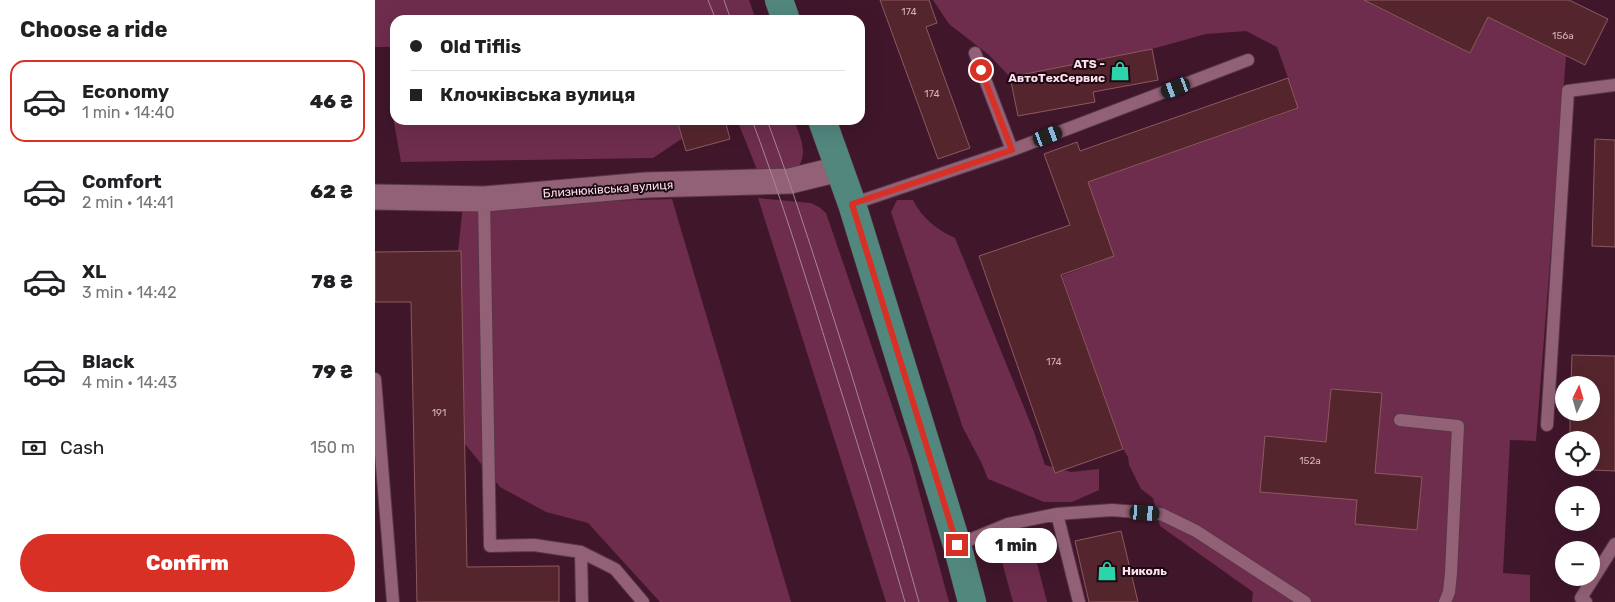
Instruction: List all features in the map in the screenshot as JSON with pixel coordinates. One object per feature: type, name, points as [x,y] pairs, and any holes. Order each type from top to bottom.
[{"type":"main road","points":[[779,0],[784,15]]},
{"type":"main road","points":[[824,125],[852,204],[957,545],[972,602]]},
{"type":"street","name":"Близнюківська вулиця","points":[[375,198],[484,199],[646,185],[709,191],[790,182],[839,169]]},
{"type":"lane","points":[[975,53],[1012,150]]},
{"type":"lane","points":[[852,204],[1012,150],[1249,60]]},
{"type":"lane","points":[[1547,425],[1568,91],[1615,86]]},
{"type":"lane","points":[[484,199],[490,546],[534,545],[581,552],[615,570],[643,602]]},
{"type":"lane","points":[[375,379],[393,602]]},
{"type":"lane","points":[[1400,420],[1458,426],[1451,572],[1449,592],[1445,602]]},
{"type":"lane","points":[[957,545],[1008,524],[1057,514],[1112,510],[1161,514],[1196,531],[1305,602]]},
{"type":"lane","points":[[1057,514],[1079,602]]},
{"type":"lane","points":[[1586,602],[1581,598],[1615,544]]},
{"type":"lane","points":[[581,552],[582,602]]},
{"type":"shaded area","points":[[375,0],[749,0],[754,15],[390,15],[390,47],[375,47]]},
{"type":"shaded area","points":[[933,0],[1373,0],[1371,4],[1470,53],[1488,17],[1566,56],[1536,441],[1510,440],[1503,573],[1530,575],[1530,602],[1252,602],[1253,592],[1160,526],[1153,498],[1141,489],[1129,465],[1128,457],[1123,449],[1062,276],[1109,258],[1101,219],[1088,182],[1294,110],[1296,100],[1277,47],[1246,31],[1206,34],[1152,49],[1010,77],[989,55],[949,24]]},
{"type":"shaded area","points":[[394,125],[702,125],[653,158],[401,162]]},
{"type":"shaded area","points":[[739,125],[796,125],[803,147],[802,160],[799,166],[794,172],[758,172]]},
{"type":"shaded area","points":[[758,198],[811,203],[826,213],[910,458],[949,602],[886,602]]},
{"type":"shaded area","points":[[672,199],[791,602],[660,602],[588,523],[546,512],[500,487],[465,444],[458,251],[463,205]]},
{"type":"shaded area","points":[[897,200],[913,200],[931,223],[955,238],[1034,432],[1045,465],[1071,472],[1099,469],[1099,490],[1072,502],[1044,502],[988,479],[963,428],[891,212]]},
{"type":"shaded area","points":[[1021,535],[1030,536],[1047,602],[1013,602],[1002,562],[1011,545]]},
{"type":"building","points":[[880,0],[929,0],[937,23],[926,27],[970,148],[938,159]]},
{"type":"building","points":[[1364,0],[1569,0],[1608,19],[1585,65],[1488,17],[1470,53]]},
{"type":"building","points":[[1152,49],[1158,80],[1093,92],[1095,102],[1018,116],[1010,77]]},
{"type":"building","points":[[1288,78],[1298,108],[1088,182],[1114,256],[1061,275],[1123,449],[1055,473],[979,256],[1070,225],[1044,154],[1077,142],[1080,151]]},
{"type":"building","points":[[678,125],[726,125],[730,139],[686,151]]},
{"type":"building","points":[[1595,139],[1615,140],[1615,247],[1592,246]]},
{"type":"building","points":[[461,251],[467,567],[559,566],[559,602],[417,602],[411,302],[375,302],[375,252]]},
{"type":"building","points":[[1572,355],[1615,356],[1615,471],[1600,470],[1600,431],[1570,431],[1570,421],[1600,421],[1600,376],[1571,376]]},
{"type":"building","points":[[1331,389],[1382,393],[1375,473],[1422,477],[1417,530],[1355,524],[1357,500],[1260,492],[1265,436],[1326,442]]},
{"type":"building","name":"Николь","points":[[1121,531],[1138,602],[1089,602],[1075,541]]},
{"type":"tram line","points":[[708,0],[714,15]]},
{"type":"tram line","points":[[724,0],[729,15]]},
{"type":"tram line","points":[[754,125],[804,271],[905,602]]},
{"type":"tram line","points":[[769,125],[800,214],[851,373],[919,602]]},
{"type":"place","name":"ATS - АвтоТехСервис","points":[[1120,71]]},
{"type":"place","name":"Николь","points":[[1107,571]]},
{"type":"route","points":[[957,545],[852,204],[1012,150],[981,70]]}]
